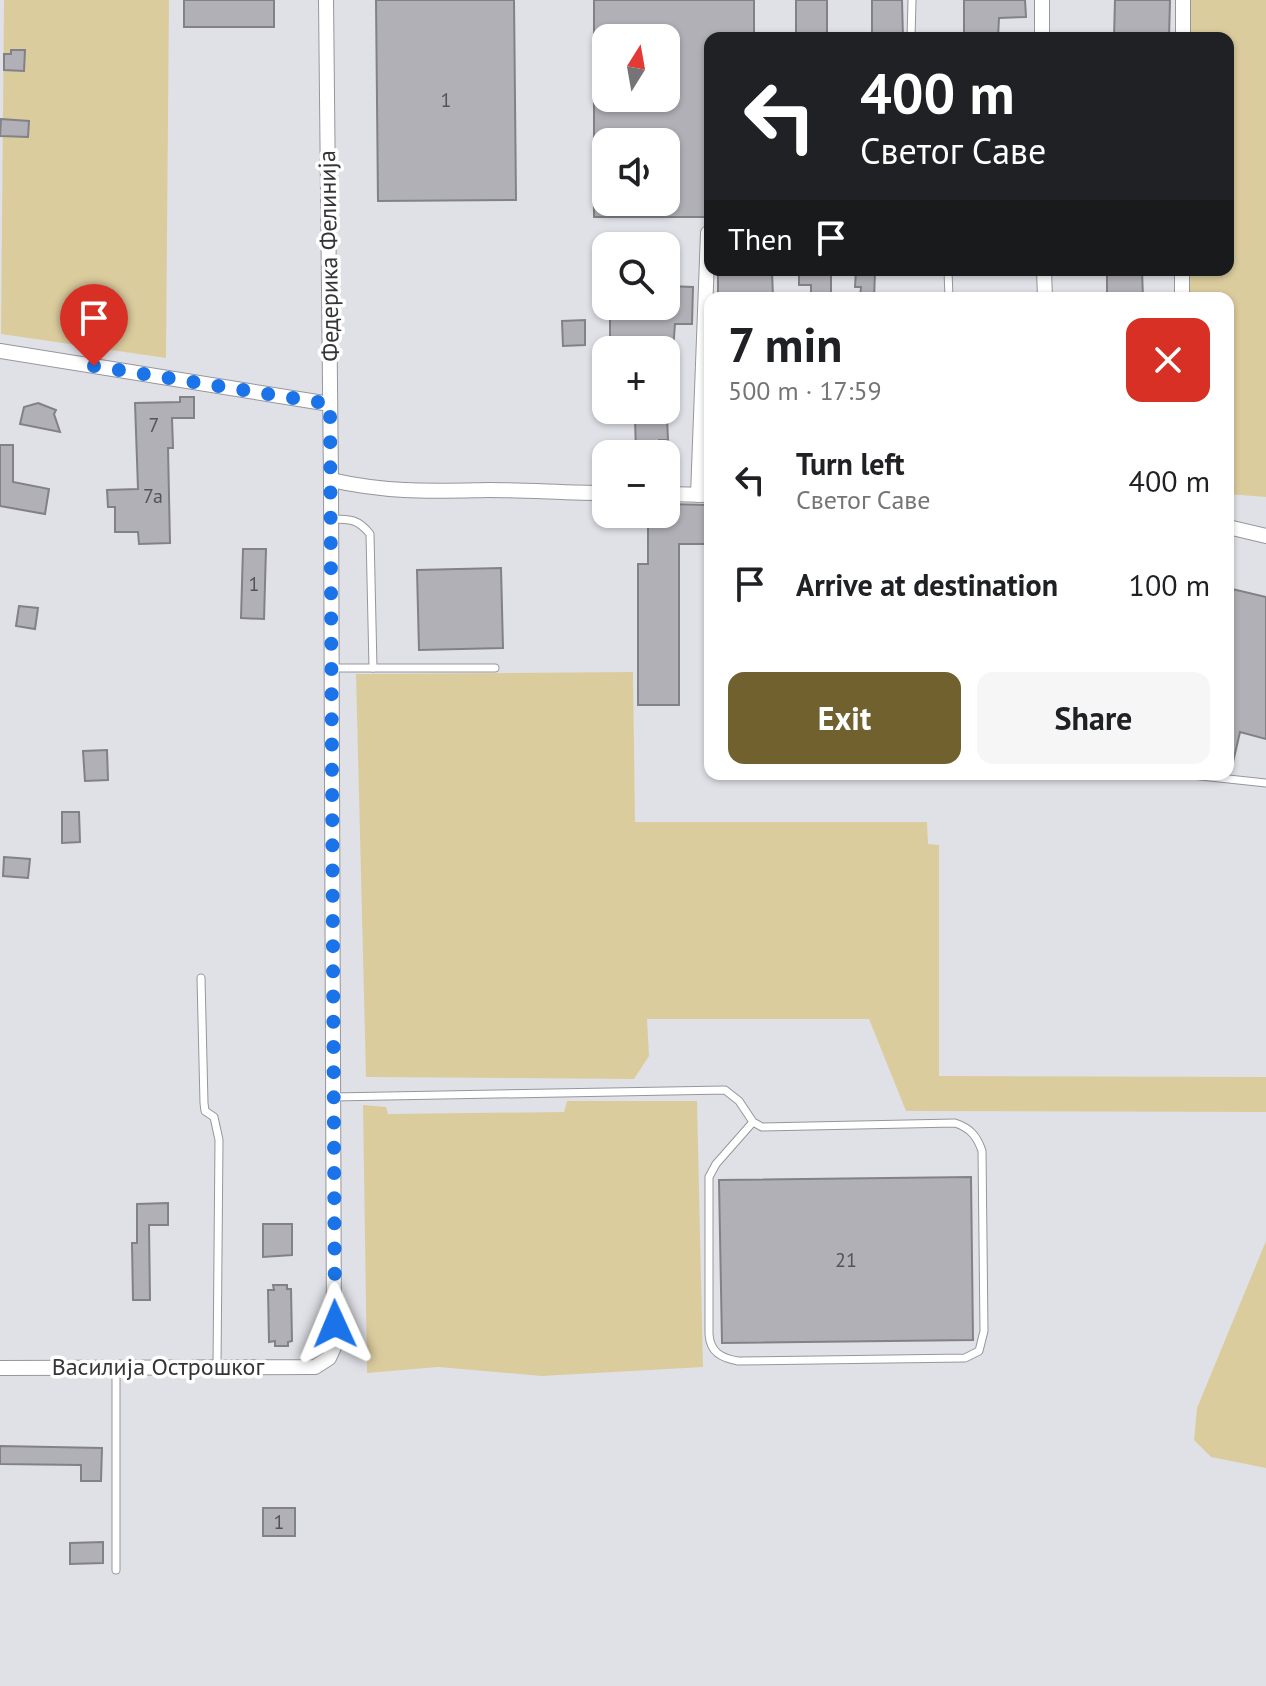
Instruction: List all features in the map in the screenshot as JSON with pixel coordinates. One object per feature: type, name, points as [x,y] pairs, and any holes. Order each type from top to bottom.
[{"type":"street","name":"Федерика Фелинија","points":[[315,1367],[329,1358],[335,1335],[326,0]]},
{"type":"street","points":[[1042,0],[1042,32]]},
{"type":"street","points":[[1183,0],[1183,32]]},
{"type":"street","points":[[0,351],[330,404]]},
{"type":"street","points":[[331,480],[369,488],[415,492],[592,493]]},
{"type":"street","points":[[680,494],[704,495]]},
{"type":"street","points":[[1234,528],[1266,536]]},
{"type":"street","name":"Василија Острошког","points":[[0,1368],[315,1367]]},
{"type":"lane","points":[[911,32],[912,0]]},
{"type":"lane","points":[[331,519],[353,519],[370,534],[373,668]]},
{"type":"lane","points":[[330,668],[495,668]]},
{"type":"lane","points":[[1234,780],[1266,783]]},
{"type":"lane","points":[[201,978],[204,1103],[205,1111],[214,1117],[219,1140],[217,1367]]},
{"type":"lane","points":[[333,1097],[725,1090],[739,1101],[753,1122],[762,1127],[955,1123],[967,1127],[978,1138],[982,1151],[984,1331],[979,1351],[965,1358],[738,1361],[714,1352],[709,1344],[709,1177],[716,1164],[753,1122]]},
{"type":"lane","points":[[116,1366],[116,1570]]},
{"type":"shaded area","points":[[4,0],[169,0],[166,358],[1,334]]},
{"type":"shaded area","points":[[1183,0],[1266,0],[1266,497],[1234,494],[1234,292],[1187,292],[1186,276],[1234,276],[1234,32],[1184,32]]},
{"type":"shaded area","points":[[633,672],[635,822],[927,822],[928,844],[939,845],[939,1076],[1266,1077],[1266,1112],[906,1111],[869,1019],[647,1019],[649,1056],[634,1079],[366,1077],[356,674]]},
{"type":"shaded area","points":[[567,1101],[697,1101],[703,1367],[542,1376],[438,1367],[367,1373],[363,1105],[386,1107],[388,1114],[564,1112]]},
{"type":"shaded area","points":[[1266,1241],[1266,1468],[1211,1457],[1194,1440],[1197,1408]]},
{"type":"building","points":[[184,0],[274,0],[274,27],[184,27]]},
{"type":"building","points":[[376,0],[514,0],[516,200],[378,201]]},
{"type":"building","points":[[594,0],[754,0],[754,32],[704,32],[704,217],[594,217],[680,216],[680,128],[594,128],[594,112],[680,112],[680,24],[594,24]]},
{"type":"building","points":[[796,0],[827,0],[827,32],[796,32]]},
{"type":"building","points":[[872,0],[902,0],[903,32],[872,32]]},
{"type":"building","points":[[964,0],[1025,0],[1026,17],[999,18],[998,32],[964,32]]},
{"type":"building","points":[[1115,0],[1170,0],[1169,32],[1114,32]]},
{"type":"building","points":[[11,50],[25,50],[24,71],[4,70],[4,54],[11,54]]},
{"type":"building","points":[[1,119],[29,121],[28,137],[0,136]]},
{"type":"building","points":[[718,276],[772,276],[773,292],[718,292]]},
{"type":"building","points":[[799,276],[831,276],[831,292],[811,292],[811,285],[799,285]]},
{"type":"building","points":[[856,276],[875,276],[874,292],[861,292],[861,287],[855,287]]},
{"type":"building","points":[[1107,276],[1142,276],[1143,292],[1107,292]]},
{"type":"building","points":[[680,287],[693,287],[692,324],[675,324],[674,336],[610,336],[610,320],[680,320]]},
{"type":"building","points":[[585,320],[585,345],[563,346],[562,321]]},
{"type":"building","points":[[180,397],[194,397],[194,418],[172,418],[173,448],[168,448],[170,543],[139,544],[138,532],[115,532],[115,507],[108,507],[107,490],[138,489],[135,403],[180,402]]},
{"type":"building","points":[[38,403],[56,410],[54,414],[60,432],[20,424],[24,407]]},
{"type":"building","points":[[635,424],[667,424],[668,440],[636,440]]},
{"type":"building","points":[[0,445],[13,445],[13,482],[49,489],[45,514],[0,506]]},
{"type":"building","points":[[680,504],[704,505],[704,544],[679,544],[679,705],[638,705],[638,564],[648,564],[648,528],[680,528]]},
{"type":"building","points":[[243,549],[266,549],[264,619],[241,618]]},
{"type":"building","points":[[501,568],[503,648],[419,650],[417,570]]},
{"type":"building","points":[[1234,589],[1266,597],[1266,739],[1240,732],[1234,758]]},
{"type":"building","points":[[19,606],[38,608],[35,629],[16,626]]},
{"type":"building","points":[[107,750],[108,780],[85,781],[83,751]]},
{"type":"building","points":[[62,812],[79,812],[80,842],[62,843]]},
{"type":"building","points":[[4,857],[30,859],[28,878],[3,876]]},
{"type":"building","points":[[971,1177],[973,1340],[722,1343],[719,1180]]},
{"type":"building","points":[[168,1203],[168,1225],[149,1225],[150,1300],[133,1300],[132,1243],[137,1243],[137,1204]]},
{"type":"building","points":[[263,1224],[292,1224],[292,1255],[263,1257]]},
{"type":"building","points":[[273,1285],[287,1285],[287,1289],[291,1289],[292,1341],[288,1342],[288,1346],[275,1346],[275,1341],[269,1342],[268,1290],[274,1290]]},
{"type":"building","points":[[0,1446],[102,1448],[101,1481],[81,1481],[81,1465],[0,1464]]},
{"type":"building","points":[[263,1508],[295,1508],[295,1536],[263,1536]]},
{"type":"building","points":[[103,1542],[103,1563],[70,1564],[70,1543]]},
{"type":"route","points":[[94,366],[330,404],[335,1324]]}]
